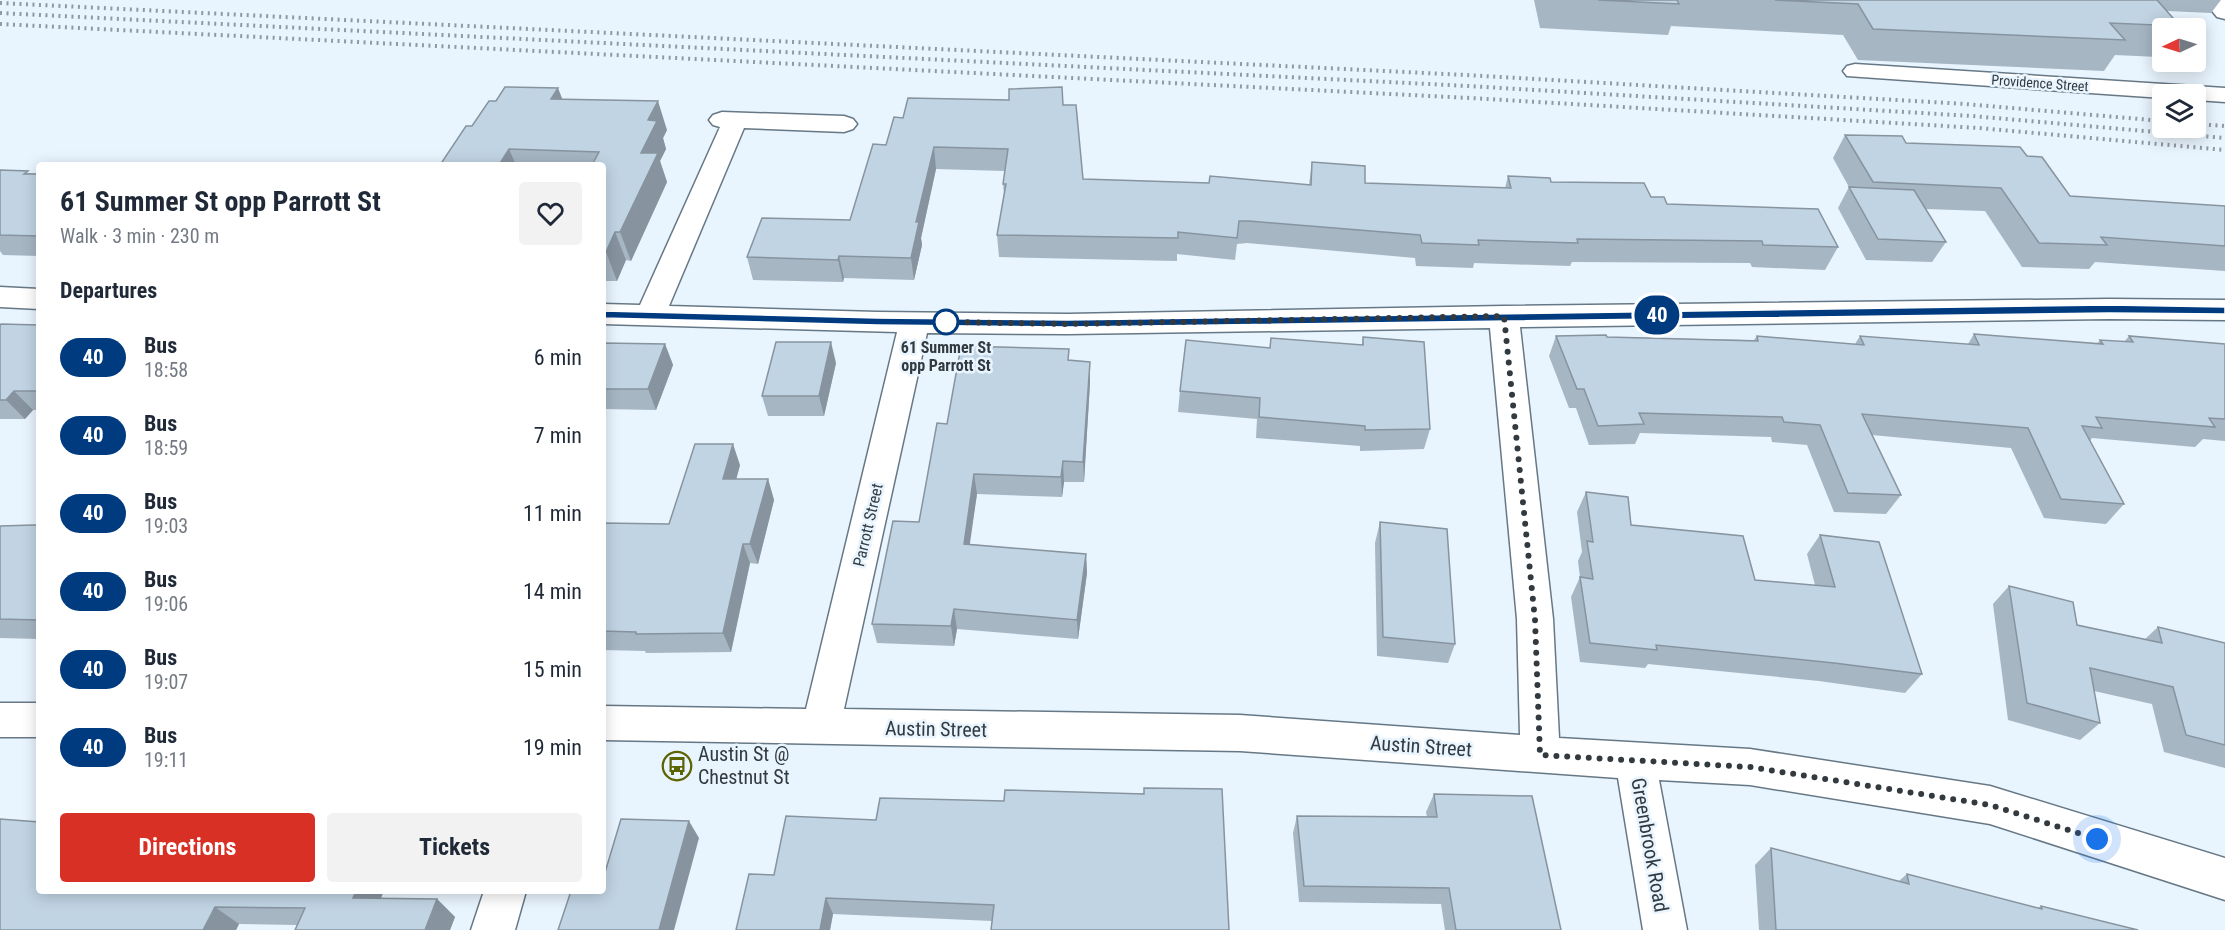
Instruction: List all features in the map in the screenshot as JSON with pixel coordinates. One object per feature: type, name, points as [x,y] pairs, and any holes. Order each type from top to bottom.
[{"type":"street","points":[[2214,0],[2225,12]]},
{"type":"street","name":"Providence Street","points":[[1855,71],[2225,95]]},
{"type":"street","points":[[650,315],[729,121],[844,124]]},
{"type":"street","points":[[0,297],[36,298]]},
{"type":"street","points":[[606,314],[1068,324],[1504,316],[1857,314],[2109,309],[2225,310]]},
{"type":"street","points":[[1504,316],[1535,620],[1540,755]]},
{"type":"street","name":"Parrott Street","points":[[821,727],[914,322]]},
{"type":"street","points":[[0,720],[36,720]]},
{"type":"street","name":"Austin Street","points":[[606,723],[1240,733],[1540,755],[1750,767],[1990,805],[2225,879]]},
{"type":"street","name":"Greenbrook Road","points":[[1635,761],[1665,930]]},
{"type":"street","points":[[493,930],[504,894]]},
{"type":"building","points":[[1598,0],[1677,0],[1679,4]]},
{"type":"building","points":[[1775,0],[2157,0],[2173,18],[2152,18],[2152,25],[2110,23],[2125,40],[1873,29],[1858,4]]},
{"type":"building","points":[[505,87],[558,88],[551,99],[658,101],[648,120],[657,121],[641,153],[658,153],[620,232],[615,232],[606,252],[606,162],[594,162],[599,152],[509,149],[501,162],[442,162],[466,126],[472,126],[489,101],[496,101]]},
{"type":"building","points":[[1062,87],[1063,105],[1076,105],[1083,179],[1209,183],[1210,176],[1311,185],[1312,162],[1365,166],[1365,183],[1511,188],[1508,176],[1550,178],[1551,182],[1644,183],[1651,197],[1664,197],[1667,204],[1818,209],[1838,247],[1763,245],[1762,241],[1577,239],[1578,243],[1478,240],[1479,245],[1422,243],[1420,235],[1249,221],[1239,221],[1237,238],[1178,232],[1178,238],[997,235],[1006,184],[1003,184],[1008,149],[934,147],[916,222],[919,222],[911,258],[839,256],[838,260],[747,257],[762,218],[850,220],[873,144],[886,145],[894,117],[903,118],[908,98],[1009,100],[1009,89]]},
{"type":"building","points":[[1845,135],[1902,136],[1906,143],[2020,147],[2027,156],[2042,157],[2070,196],[2225,206],[2225,246],[2101,237],[2107,245],[2039,243],[2001,188],[1873,182]]},
{"type":"building","points":[[0,170],[28,171],[24,174],[36,174],[36,236],[0,235]]},
{"type":"building","points":[[1849,187],[1914,190],[1946,242],[1878,239]]},
{"type":"building","points":[[1,324],[36,325],[36,391],[14,391],[6,400],[0,400]]},
{"type":"building","points":[[1974,334],[2103,344],[2100,340],[2133,342],[2129,336],[2225,344],[2225,419],[2209,418],[2215,427],[2096,417],[2102,428],[2082,426],[2124,504],[2061,499],[2028,428],[1862,414],[1901,495],[1848,493],[1820,425],[1784,422],[1782,417],[1639,413],[1644,424],[1598,426],[1584,389],[1577,389],[1556,336],[1606,335],[1607,337],[1758,341],[1757,336],[1864,345],[1860,336],[1979,345]]},
{"type":"building","points":[[1363,337],[1424,342],[1430,429],[1365,430],[1365,426],[1259,417],[1260,398],[1180,391],[1186,340],[1270,348],[1271,338],[1363,345]]},
{"type":"building","points":[[776,342],[831,342],[819,396],[762,396]]},
{"type":"building","points":[[606,343],[665,344],[648,389],[606,389]]},
{"type":"building","points":[[961,346],[1069,349],[1068,360],[1090,362],[1083,462],[1063,461],[1061,477],[974,474],[964,544],[1086,554],[1077,620],[954,609],[951,626],[872,624],[893,521],[919,522],[937,423],[947,424]]},
{"type":"building","points":[[695,444],[733,444],[723,479],[768,479],[750,544],[743,544],[723,633],[636,634],[636,632],[606,631],[606,523],[669,524]]},
{"type":"building","points":[[1586,492],[1628,497],[1631,525],[1743,536],[1755,580],[1835,587],[1820,535],[1879,542],[1922,674],[1656,645],[1657,650],[1590,643],[1580,577],[1593,579],[1587,541],[1593,542]]},
{"type":"building","points":[[1380,522],[1447,529],[1455,644],[1383,637]]},
{"type":"building","points":[[36,525],[36,620],[0,619],[0,526]]},
{"type":"building","points":[[2009,586],[2073,602],[2077,625],[2162,643],[2158,627],[2225,643],[2225,745],[2186,735],[2173,687],[2090,668],[2100,723],[2027,703]]},
{"type":"building","points":[[1144,788],[1222,789],[1229,930],[991,930],[994,905],[826,898],[820,930],[736,930],[749,874],[774,875],[786,816],[876,820],[880,798],[1004,801],[1005,790],[1144,794]]},
{"type":"building","points":[[1434,794],[1532,796],[1561,930],[1456,930],[1449,888],[1304,886],[1297,816],[1437,817]]},
{"type":"building","points":[[0,819],[36,822],[36,894],[355,894],[353,898],[437,899],[425,930],[295,930],[305,908],[215,907],[203,930],[0,930]]},
{"type":"building","points":[[621,819],[689,821],[659,930],[558,930],[570,894],[606,894],[606,869]]},
{"type":"building","points":[[1771,848],[1909,884],[1907,874],[2042,909],[2041,906],[2138,930],[1776,930]]},
{"type":"railway","points":[[0,3],[1466,75],[1965,104],[2152,120]]},
{"type":"railway","points":[[0,13],[1468,86],[1972,116],[2225,138]]},
{"type":"railway","points":[[0,24],[1470,98],[1979,128],[2225,150]]},
{"type":"railway","points":[[2206,125],[2225,126]]},
{"type":"bus line","name":"40","points":[[606,314],[877,322],[1068,324],[1504,316],[1857,314],[2109,309],[2225,310]]},
{"type":"place","name":"61 Summer St opp Parrott St","points":[[946,322]]},
{"type":"place","name":"Austin St @ Chestnut St","points":[[677,766]]},
{"type":"route","points":[[946,322],[1068,324],[1504,316],[1535,620],[1540,755],[1750,767],[1990,805],[2097,839]]}]
